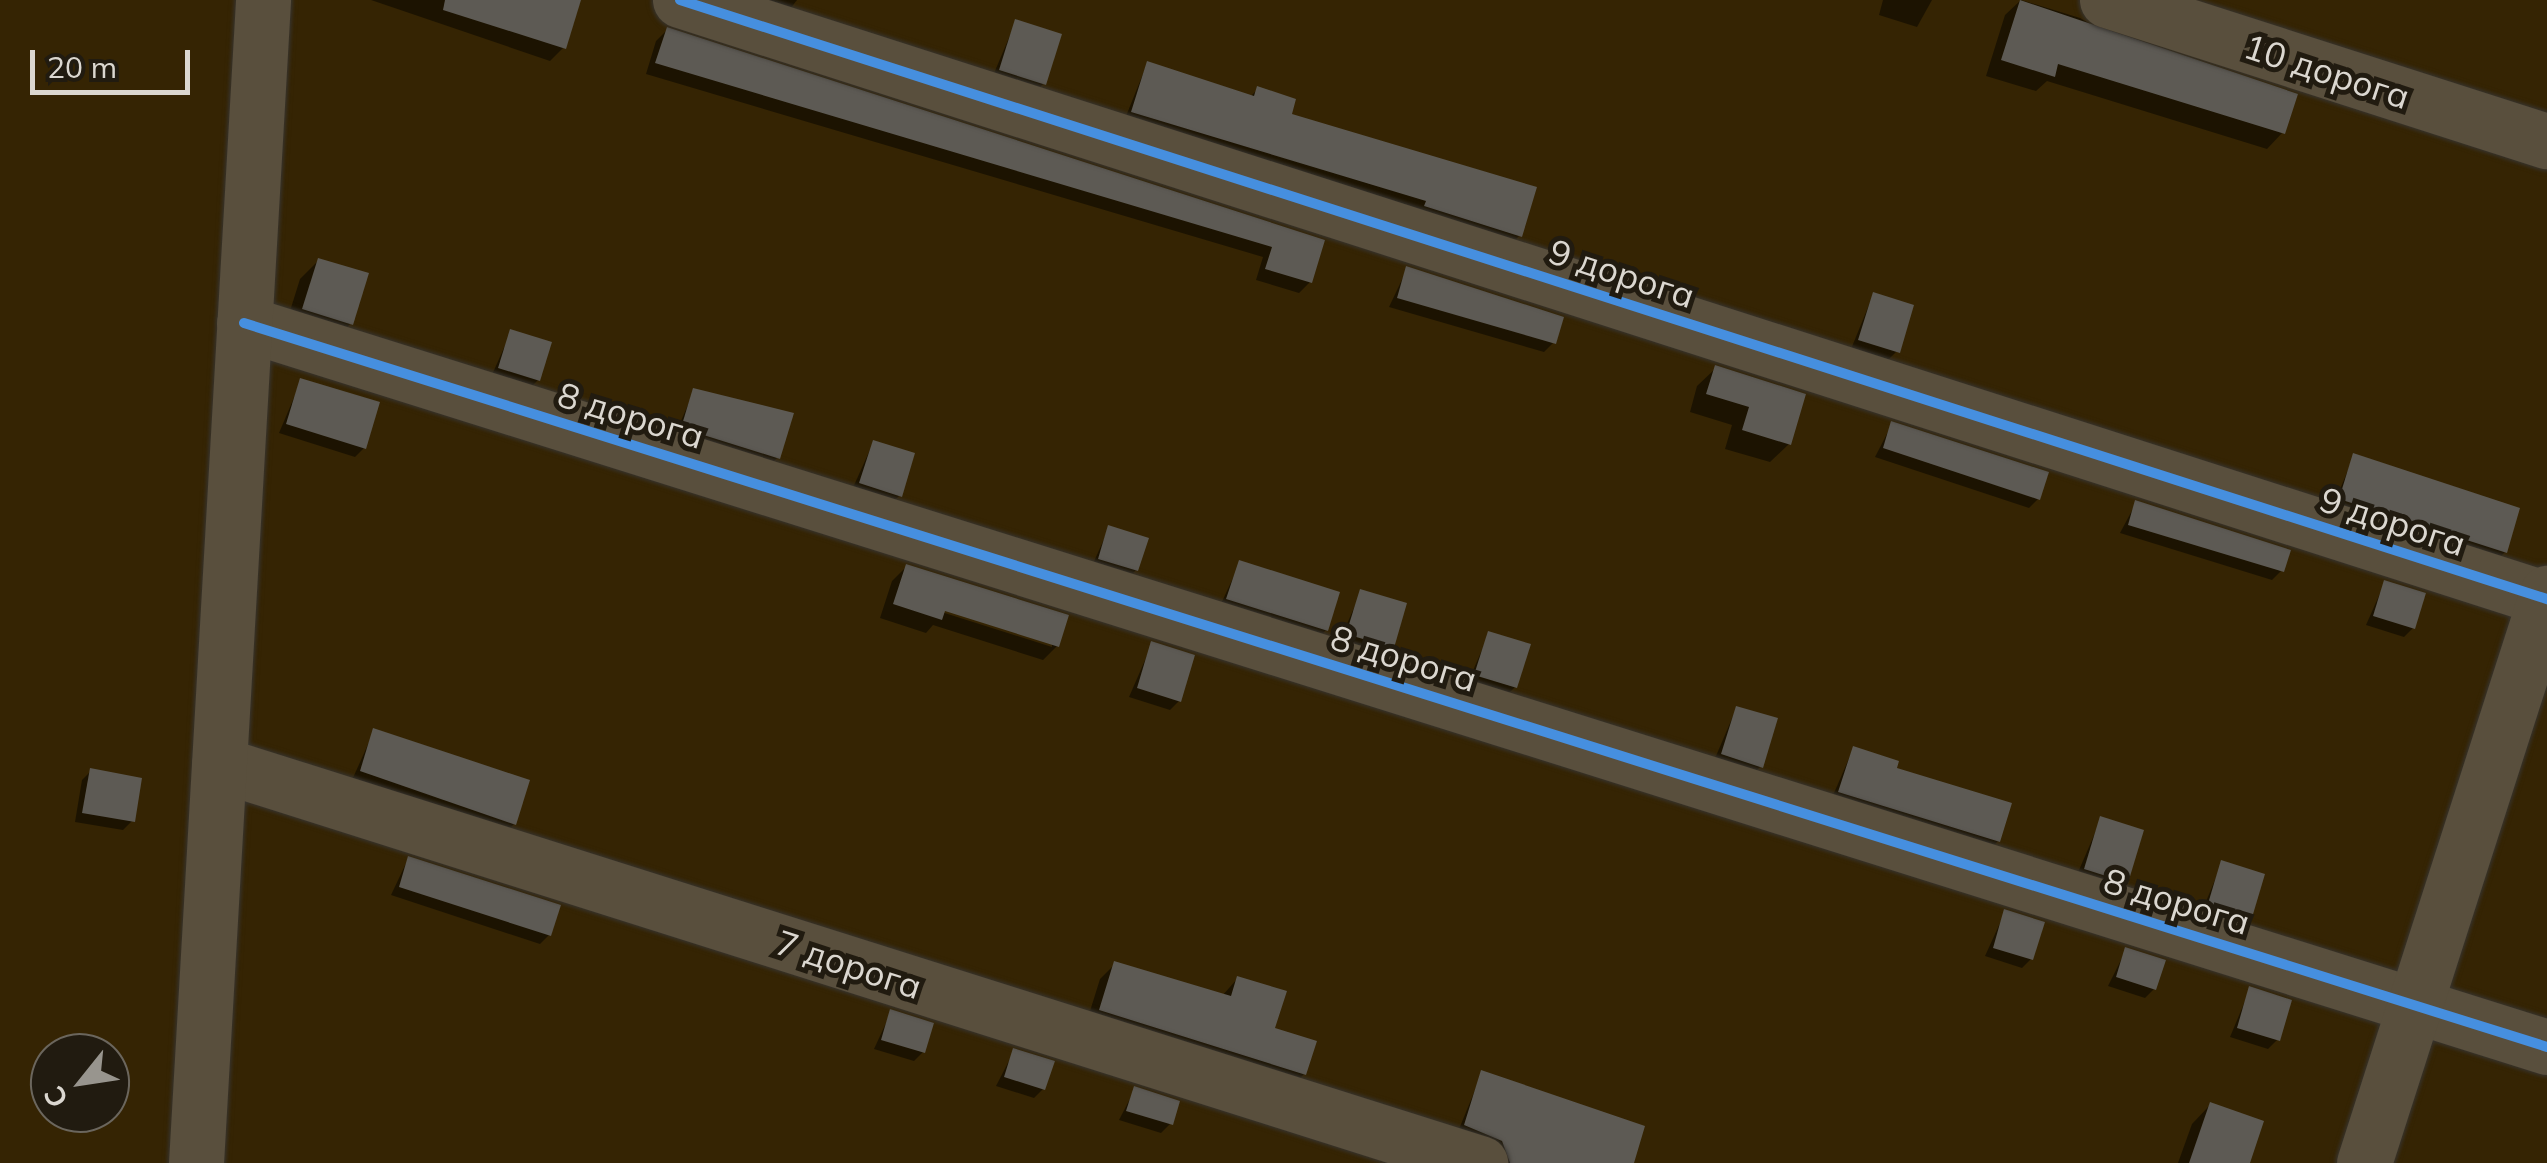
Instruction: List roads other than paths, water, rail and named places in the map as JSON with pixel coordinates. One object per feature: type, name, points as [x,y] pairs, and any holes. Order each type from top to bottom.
[{"type":"street","points":[[196,1163],[263,0]]},
{"type":"street","name":"9 дорога","points":[[680,0],[2546,597]]},
{"type":"street","name":"10 дорога","points":[[2107,0],[2547,141]]},
{"type":"street","name":"8 дорога","points":[[244,323],[2547,1046]]},
{"type":"street","points":[[2364,1163],[2546,597]]},
{"type":"street","name":"7 дорога","points":[[219,764],[1480,1163]]}]
